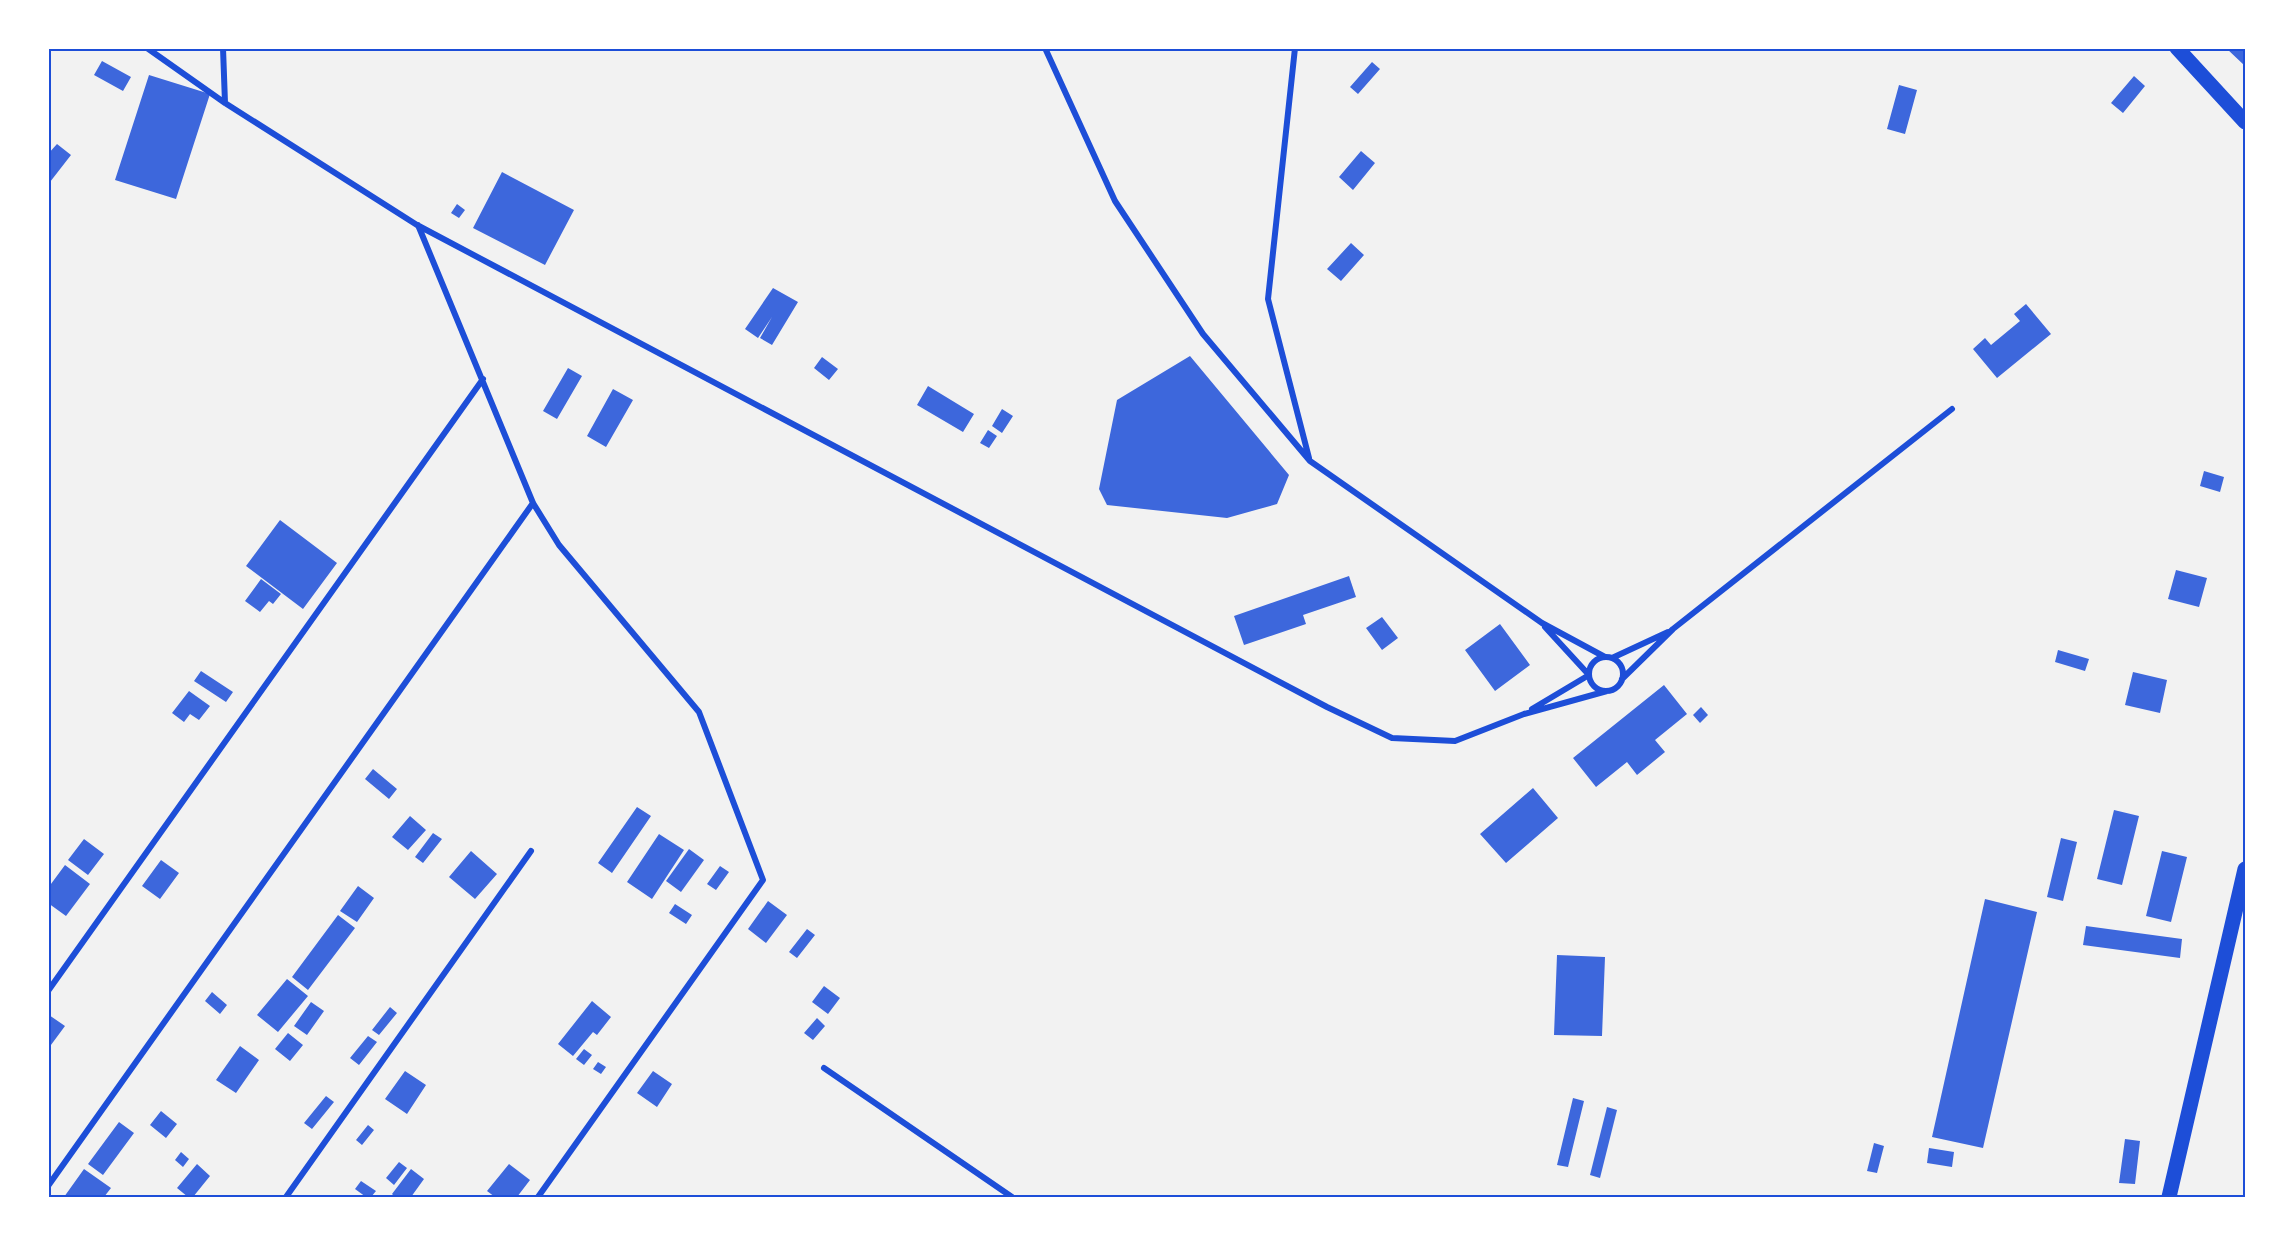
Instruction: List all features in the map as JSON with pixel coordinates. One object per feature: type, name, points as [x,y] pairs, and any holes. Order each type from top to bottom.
[{"type":"main road","points":[[2177,48],[2245,122]]},
{"type":"main road","points":[[2169,1197],[2245,869]]},
{"type":"street","points":[[147,48],[225,103],[417,225],[1317,701],[1392,738],[1455,741],[1524,714],[1618,686],[1622,679],[1673,629],[1952,409]]},
{"type":"street","points":[[224,48],[225,103]]},
{"type":"street","points":[[1045,48],[1115,201],[1203,334],[1310,461],[1542,623],[1622,666],[1622,679]]},
{"type":"street","points":[[1295,48],[1268,299],[1310,461]]},
{"type":"street","points":[[417,225],[483,378],[533,503],[559,545],[699,712],[763,880],[538,1197]]},
{"type":"street","points":[[48,991],[483,378]]},
{"type":"street","points":[[48,1185],[533,503]]},
{"type":"street","points":[[1542,623],[1589,675],[1595,687],[1607,691]]},
{"type":"street","points":[[1524,714],[1589,675],[1593,663],[1673,629]]},
{"type":"street","points":[[286,1197],[531,851]]},
{"type":"street","points":[[824,1068],[1012,1197]]},
{"type":"building","points":[[2226,48],[2245,48],[2245,66]]},
{"type":"building","points":[[102,61],[131,77],[123,91],[94,75]]},
{"type":"building","points":[[1372,62],[1380,69],[1358,94],[1350,87]]},
{"type":"building","points":[[149,75],[210,94],[176,199],[115,180]]},
{"type":"building","points":[[2134,76],[2145,86],[2123,113],[2111,103]]},
{"type":"building","points":[[1899,85],[1917,90],[1905,134],[1887,129]]},
{"type":"building","points":[[57,144],[71,155],[50,182],[48,181],[48,154]]},
{"type":"building","points":[[1361,151],[1375,163],[1353,190],[1339,177]]},
{"type":"building","points":[[502,172],[574,210],[545,265],[473,228]]},
{"type":"building","points":[[457,204],[465,210],[459,218],[451,213]]},
{"type":"building","points":[[1351,243],[1364,255],[1341,281],[1327,269]]},
{"type":"building","points":[[773,288],[798,302],[772,345],[760,338],[772,317],[758,338],[745,329]]},
{"type":"building","points":[[2026,304],[2051,334],[1997,378],[1973,349],[1985,338],[1991,345],[2020,321],[2014,314]]},
{"type":"building","points":[[1190,356],[1289,475],[1277,504],[1227,518],[1107,505],[1099,489],[1117,400]]},
{"type":"building","points":[[822,357],[838,369],[829,380],[814,368]]},
{"type":"building","points":[[568,368],[582,376],[557,419],[543,411]]},
{"type":"building","points":[[928,386],[974,414],[963,432],[917,405]]},
{"type":"building","points":[[613,389],[633,400],[606,447],[587,436]]},
{"type":"building","points":[[1002,409],[1013,416],[1002,433],[992,426]]},
{"type":"building","points":[[988,430],[997,436],[989,448],[980,443]]},
{"type":"building","points":[[2204,471],[2224,477],[2220,492],[2200,486]]},
{"type":"building","points":[[280,520],[337,563],[303,609],[246,566]]},
{"type":"building","points":[[2176,570],[2207,578],[2199,607],[2168,599]]},
{"type":"building","points":[[1349,576],[1356,597],[1303,615],[1306,624],[1244,645],[1234,616]]},
{"type":"building","points":[[261,579],[281,594],[273,604],[269,601],[260,612],[245,601]]},
{"type":"building","points":[[1382,617],[1398,638],[1382,650],[1366,628]]},
{"type":"building","points":[[1500,624],[1530,665],[1495,691],[1465,650]]},
{"type":"building","points":[[2058,650],[2089,659],[2085,671],[2055,662]]},
{"type":"building","points":[[201,671],[233,692],[226,702],[194,681]]},
{"type":"building","points":[[2133,672],[2167,680],[2160,713],[2125,705]]},
{"type":"building","points":[[1664,685],[1687,714],[1655,740],[1665,752],[1637,775],[1627,762],[1596,787],[1573,758]]},
{"type":"building","points":[[189,691],[210,706],[199,720],[190,714],[184,722],[172,713]]},
{"type":"building","points":[[1701,707],[1708,715],[1700,723],[1693,715]]},
{"type":"building","points":[[373,769],[397,789],[389,799],[365,779]]},
{"type":"building","points":[[1533,788],[1558,818],[1506,863],[1480,834]]},
{"type":"building","points":[[637,807],[651,816],[612,873],[598,863]]},
{"type":"building","points":[[2114,810],[2139,816],[2122,885],[2097,879]]},
{"type":"building","points":[[410,816],[426,830],[408,850],[392,837]]},
{"type":"building","points":[[433,833],[442,839],[423,863],[415,857]]},
{"type":"building","points":[[659,834],[684,850],[652,899],[627,882]]},
{"type":"building","points":[[2061,838],[2077,842],[2063,901],[2047,897]]},
{"type":"building","points":[[84,839],[104,854],[88,875],[68,860]]},
{"type":"building","points":[[689,849],[704,860],[681,892],[666,881]]},
{"type":"building","points":[[471,851],[497,874],[475,899],[449,877]]},
{"type":"building","points":[[2162,851],[2187,857],[2171,922],[2146,916]]},
{"type":"building","points":[[161,860],[179,873],[160,899],[142,886]]},
{"type":"building","points":[[65,865],[90,884],[66,916],[48,903],[48,888]]},
{"type":"building","points":[[720,866],[729,872],[716,890],[707,884]]},
{"type":"building","points":[[358,886],[374,898],[357,922],[340,911]]},
{"type":"building","points":[[1985,899],[2037,912],[1983,1148],[1932,1137]]},
{"type":"building","points":[[768,901],[787,915],[766,943],[748,929]]},
{"type":"building","points":[[675,904],[692,915],[686,924],[669,913]]},
{"type":"building","points":[[338,915],[355,928],[308,990],[292,977]]},
{"type":"building","points":[[2086,926],[2182,939],[2180,958],[2083,945]]},
{"type":"building","points":[[807,929],[815,935],[797,958],[789,952]]},
{"type":"building","points":[[1557,955],[1605,957],[1602,1036],[1554,1035]]},
{"type":"building","points":[[287,979],[308,996],[278,1032],[257,1015]]},
{"type":"building","points":[[824,986],[840,998],[828,1014],[812,1002]]},
{"type":"building","points":[[212,992],[227,1005],[220,1014],[205,1001]]},
{"type":"building","points":[[592,1001],[611,1017],[597,1035],[593,1032],[573,1056],[558,1044]]},
{"type":"building","points":[[311,1002],[324,1011],[307,1035],[294,1026]]},
{"type":"building","points":[[390,1007],[397,1013],[379,1035],[372,1030]]},
{"type":"building","points":[[49,1015],[65,1026],[48,1049],[48,1018]]},
{"type":"building","points":[[817,1018],[825,1026],[813,1040],[804,1033]]},
{"type":"building","points":[[288,1033],[303,1045],[290,1061],[275,1049]]},
{"type":"building","points":[[368,1036],[377,1042],[359,1065],[350,1058]]},
{"type":"building","points":[[240,1046],[259,1060],[236,1093],[216,1080]]},
{"type":"building","points":[[584,1049],[592,1055],[584,1065],[576,1059]]},
{"type":"building","points":[[598,1062],[606,1067],[601,1074],[593,1069]]},
{"type":"building","points":[[405,1071],[426,1085],[407,1114],[385,1099]]},
{"type":"building","points":[[653,1071],[672,1084],[657,1107],[637,1093]]},
{"type":"building","points":[[326,1096],[334,1102],[312,1129],[304,1123]]},
{"type":"building","points":[[1573,1098],[1584,1101],[1568,1167],[1557,1165]]},
{"type":"building","points":[[1607,1107],[1617,1110],[1600,1178],[1590,1175]]},
{"type":"building","points":[[161,1111],[177,1124],[166,1138],[150,1125]]},
{"type":"building","points":[[119,1122],[134,1133],[103,1175],[88,1164]]},
{"type":"building","points":[[368,1125],[374,1130],[362,1145],[356,1140]]},
{"type":"building","points":[[2125,1139],[2140,1141],[2135,1184],[2119,1183]]},
{"type":"building","points":[[1874,1143],[1884,1146],[1877,1173],[1867,1171]]},
{"type":"building","points":[[1929,1148],[1954,1152],[1952,1167],[1927,1163]]},
{"type":"building","points":[[181,1152],[189,1159],[183,1167],[175,1160]]},
{"type":"building","points":[[399,1162],[407,1168],[394,1185],[386,1178]]},
{"type":"building","points":[[197,1164],[210,1176],[193,1197],[188,1197],[177,1188]]},
{"type":"building","points":[[509,1164],[530,1180],[517,1197],[495,1197],[487,1191]]},
{"type":"building","points":[[84,1169],[111,1188],[104,1197],[64,1197]]},
{"type":"building","points":[[411,1169],[424,1179],[411,1197],[395,1197],[392,1194]]},
{"type":"building","points":[[361,1181],[376,1191],[371,1197],[366,1197],[355,1189]]}]
